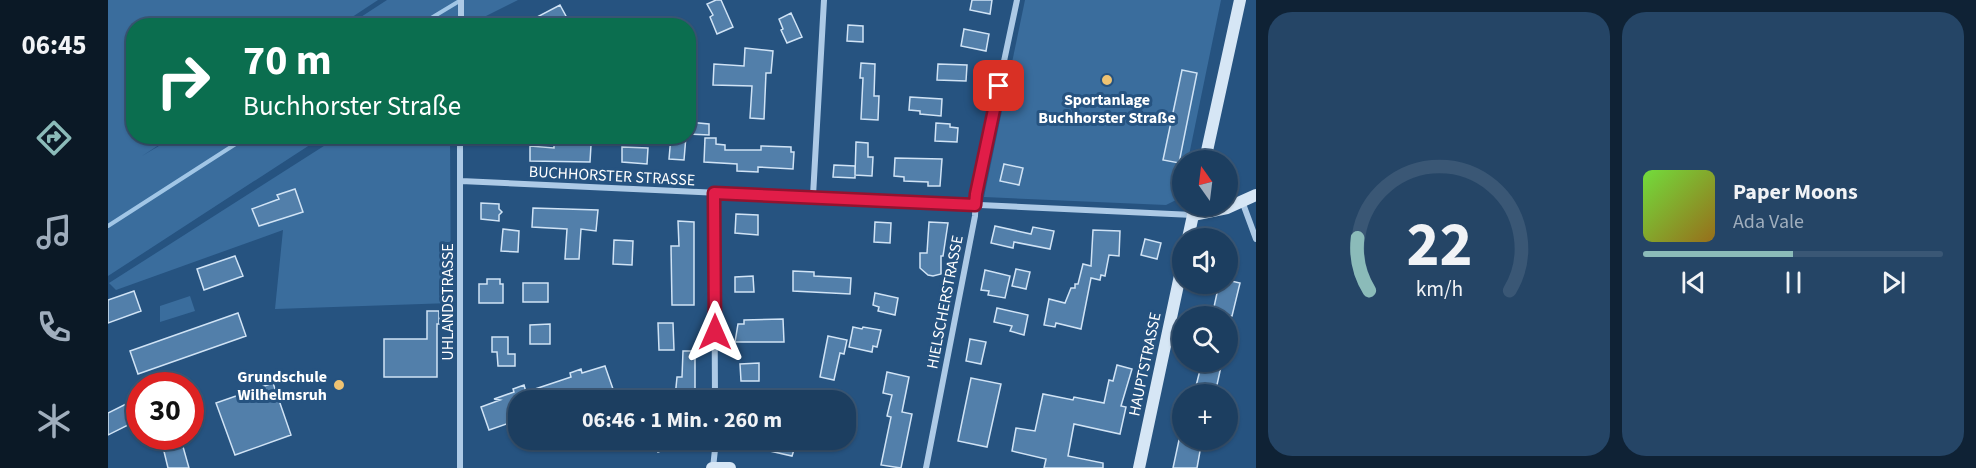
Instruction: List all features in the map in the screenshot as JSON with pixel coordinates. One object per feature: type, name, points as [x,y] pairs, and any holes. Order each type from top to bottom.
[{"type":"main road","points":[[1207,150],[1239,0]]},
{"type":"main road","points":[[1238,203],[1256,195]]},
{"type":"main road","name":"HAUPTSTRASSE","points":[[1139,468],[1176,294]]},
{"type":"main road","points":[[713,468],[730,468]]},
{"type":"street","points":[[461,0],[461,18]]},
{"type":"street","points":[[813,196],[824,0]]},
{"type":"street","name":"HIELSCHERSTRASSE","points":[[926,468],[975,216],[976,194],[1017,0]]},
{"type":"street","name":"UHLANDSTRASSE","points":[[459,468],[460,144]]},
{"type":"street","name":"BUCHHORSTER STRASSE","points":[[461,181],[975,205],[1172,209]]},
{"type":"street","points":[[714,193],[715,390]]},
{"type":"street","points":[[1242,201],[1256,239]]},
{"type":"street","points":[[713,468],[715,450]]},
{"type":"shaded area","points":[[108,0],[378,0],[351,18],[126,18],[126,144],[160,144],[142,156],[162,144],[311,144],[108,276]]},
{"type":"shaded area","points":[[387,0],[518,0],[482,18],[359,18]]},
{"type":"shaded area","name":"Sportanlage Buchhorster Straße","points":[[1025,0],[1221,0],[1190,150],[1172,150],[1172,202],[1166,205],[984,197]]},
{"type":"shaded area","points":[[327,144],[450,144],[451,303],[275,309],[283,230],[116,290],[109,283]]},
{"type":"shaded area","points":[[190,296],[195,311],[160,322],[160,306]]},
{"type":"building","points":[[721,0],[733,27],[717,34],[710,17],[713,15],[707,4]]},
{"type":"building","points":[[972,0],[992,0],[990,14],[970,10]]},
{"type":"building","points":[[560,5],[567,18],[538,18]]},
{"type":"building","points":[[791,13],[802,37],[787,43],[779,19]]},
{"type":"building","points":[[848,25],[863,26],[863,42],[847,41]]},
{"type":"building","points":[[964,29],[989,34],[986,51],[961,46]]},
{"type":"building","points":[[745,48],[773,51],[771,73],[766,73],[764,119],[750,118],[752,86],[713,85],[714,64],[744,66]]},
{"type":"building","points":[[861,63],[875,64],[874,96],[879,96],[878,120],[861,119],[863,78],[860,78]]},
{"type":"building","points":[[938,64],[967,65],[966,81],[937,80]]},
{"type":"building","points":[[1182,70],[1197,73],[1182,150],[1172,150],[1172,162],[1163,160]]},
{"type":"building","points":[[910,97],[942,99],[941,116],[920,114],[920,111],[909,110]]},
{"type":"building","points":[[696,123],[709,124],[709,135],[696,134]]},
{"type":"building","points":[[936,123],[950,124],[950,127],[958,128],[957,142],[935,141]]},
{"type":"building","points":[[705,138],[716,138],[716,144],[725,145],[725,150],[761,150],[761,146],[791,147],[791,152],[794,152],[793,169],[758,167],[758,172],[737,171],[737,164],[704,162]]},
{"type":"building","points":[[856,142],[868,143],[868,157],[873,157],[872,176],[855,175]]},
{"type":"building","points":[[554,144],[591,145],[590,162],[530,161],[530,146],[554,148]]},
{"type":"building","points":[[670,144],[685,144],[684,160],[669,159]]},
{"type":"building","points":[[622,147],[648,148],[647,164],[622,162]]},
{"type":"building","points":[[895,158],[942,159],[940,186],[928,186],[928,182],[904,181],[904,177],[894,176]]},
{"type":"building","points":[[1004,164],[1023,168],[1019,185],[1000,181]]},
{"type":"building","points":[[834,165],[855,166],[855,178],[833,177]]},
{"type":"building","points":[[295,189],[303,212],[259,226],[252,209],[279,199],[277,195]]},
{"type":"building","points":[[481,203],[499,204],[502,212],[499,215],[499,221],[481,219]]},
{"type":"building","points":[[533,208],[598,210],[596,231],[581,229],[579,259],[565,259],[567,229],[532,227]]},
{"type":"building","points":[[736,214],[758,215],[758,235],[735,233]]},
{"type":"building","points":[[678,221],[694,222],[694,305],[672,305],[671,246],[679,246]]},
{"type":"building","points":[[875,222],[891,223],[890,243],[874,242]]},
{"type":"building","points":[[929,222],[948,223],[943,256],[941,256],[941,274],[933,276],[920,268],[920,253],[927,253]]},
{"type":"building","points":[[995,226],[1031,234],[1033,227],[1054,231],[1050,249],[1014,242],[1013,248],[991,243]]},
{"type":"building","points":[[503,229],[519,231],[518,252],[501,251]]},
{"type":"building","points":[[1093,230],[1120,231],[1119,256],[1109,255],[1105,276],[1101,275],[1100,280],[1091,278],[1081,329],[1056,323],[1055,327],[1044,325],[1049,299],[1065,303],[1071,288],[1075,288],[1075,284],[1078,284],[1083,264],[1091,266]]},
{"type":"building","points":[[1145,239],[1161,243],[1157,259],[1141,255]]},
{"type":"building","points":[[614,240],[633,241],[632,265],[613,264]]},
{"type":"building","points":[[235,256],[243,276],[204,290],[197,269]]},
{"type":"building","points":[[1016,269],[1030,272],[1026,289],[1012,286]]},
{"type":"building","points":[[985,270],[1010,276],[1005,298],[988,295],[989,291],[981,290]]},
{"type":"building","points":[[793,271],[814,272],[814,276],[851,278],[850,294],[793,291]]},
{"type":"building","points":[[753,276],[754,292],[735,292],[735,277]]},
{"type":"building","points":[[487,279],[500,279],[500,284],[503,284],[503,303],[479,303],[479,284],[487,284]]},
{"type":"building","points":[[523,283],[548,283],[548,302],[523,302]]},
{"type":"building","points":[[134,291],[141,311],[108,323],[108,300]]},
{"type":"building","points":[[875,293],[898,298],[895,315],[878,311],[879,307],[873,305]]},
{"type":"building","points":[[1217,294],[1237,294],[1234,306],[1214,306]]},
{"type":"building","points":[[997,308],[1028,315],[1024,335],[1010,331],[1012,326],[994,322]]},
{"type":"building","points":[[427,311],[439,311],[437,377],[384,377],[384,339],[427,339]]},
{"type":"building","points":[[238,313],[246,336],[144,372],[137,372],[130,351]]},
{"type":"building","points":[[783,319],[784,342],[735,342],[738,324],[744,324],[744,320]]},
{"type":"building","points":[[658,323],[673,323],[674,350],[659,350]]},
{"type":"building","points":[[550,324],[550,344],[530,344],[530,325]]},
{"type":"building","points":[[853,327],[881,330],[877,347],[873,346],[872,352],[849,347]]},
{"type":"building","points":[[828,336],[847,340],[844,354],[840,353],[834,380],[820,377]]},
{"type":"building","points":[[492,337],[508,337],[508,354],[515,354],[515,366],[498,366],[497,352],[492,352]]},
{"type":"building","points":[[970,339],[986,342],[981,364],[966,361]]},
{"type":"building","points":[[683,351],[695,351],[695,390],[676,390],[677,377],[682,377]]},
{"type":"building","points":[[759,363],[759,381],[741,381],[740,364]]},
{"type":"building","points":[[1117,365],[1132,369],[1121,406],[1126,407],[1120,434],[1074,424],[1068,456],[1103,463],[1103,468],[1044,468],[1046,459],[1012,451],[1016,428],[1035,431],[1043,394],[1104,403],[1109,380],[1113,381]]},
{"type":"building","points":[[605,366],[613,389],[532,390],[571,377],[570,373],[581,369],[582,373]]},
{"type":"building","points":[[887,372],[909,377],[902,412],[912,414],[901,468],[881,465],[891,417],[887,416],[892,395],[883,393]]},
{"type":"building","points":[[1200,372],[1220,372],[1217,384],[1196,384]]},
{"type":"building","points":[[971,378],[1001,384],[987,447],[958,441]]},
{"type":"building","points":[[273,383],[291,435],[235,455],[216,403]]},
{"type":"building","points":[[524,385],[525,390],[513,390],[513,389]]},
{"type":"building","points":[[508,394],[508,423],[489,430],[481,407],[500,400],[494,399]]},
{"type":"building","points":[[126,404],[126,426],[108,435],[108,413]]},
{"type":"building","points":[[164,450],[184,450],[189,468],[168,468]]},
{"type":"building","points":[[765,450],[794,450],[792,456]]},
{"type":"building","points":[[1177,450],[1200,450],[1197,468],[1173,468]]},
{"type":"waterway","points":[[431,18],[461,0]]},
{"type":"waterway","points":[[108,226],[236,144]]},
{"type":"place","name":"Sportanlage Buchhorster Straße","points":[[1107,80]]},
{"type":"place","name":"Grundschule Wilhelmsruh","points":[[339,385]]},
{"type":"route","points":[[715,332],[714,193],[975,205],[999,86]]}]
